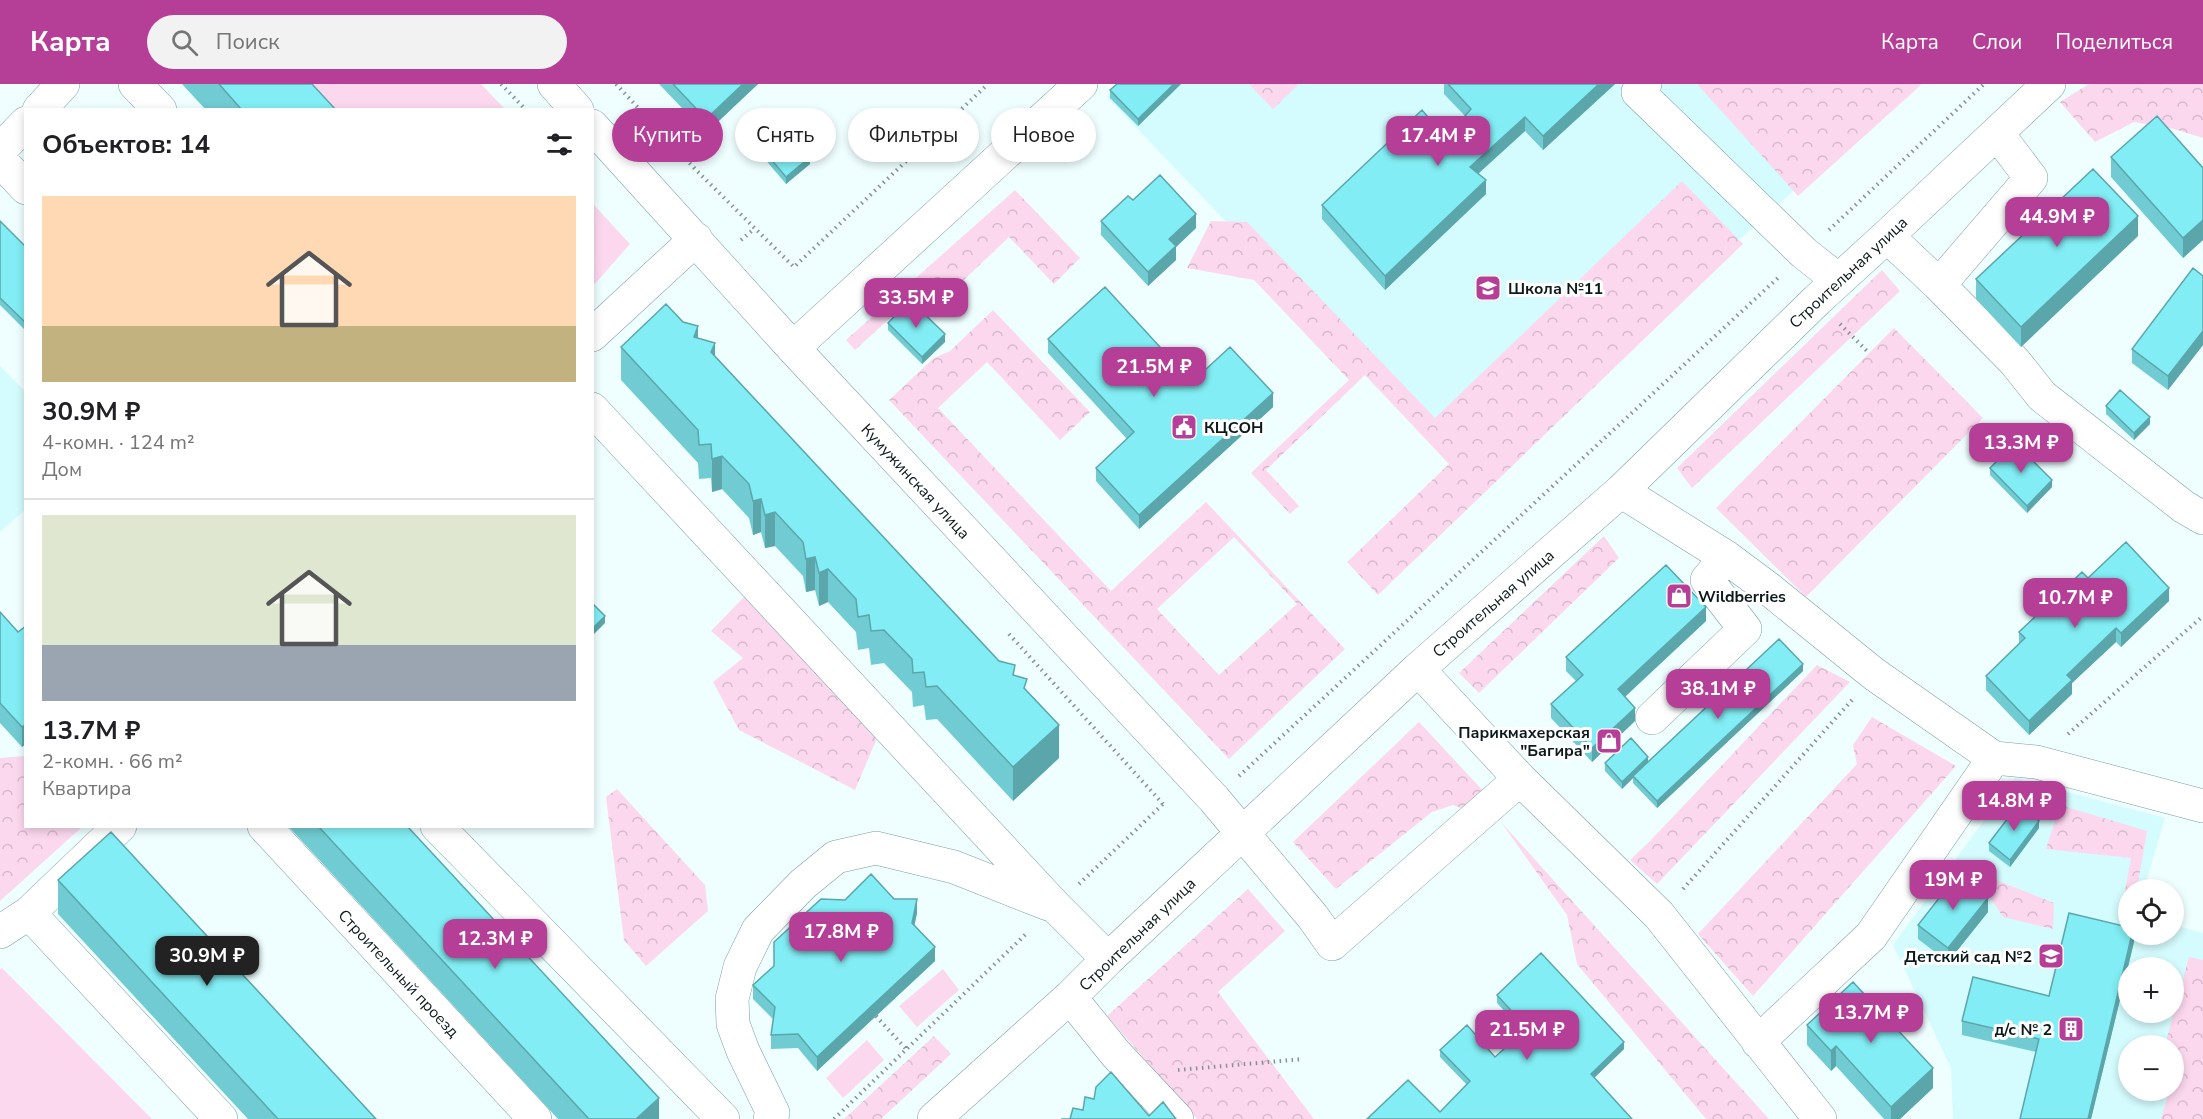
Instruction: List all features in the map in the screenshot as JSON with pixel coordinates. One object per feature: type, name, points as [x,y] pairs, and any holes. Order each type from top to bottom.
[{"type":"street","points":[[41,108],[63,84]]},
{"type":"street","points":[[135,84],[158,108]]},
{"type":"street","points":[[554,84],[575,108]]},
{"type":"street","points":[[793,348],[1081,84]]},
{"type":"street","points":[[1645,84],[1638,92],[1804,253],[1838,280]]},
{"type":"street","name":"Строительная улица","points":[[934,1119],[1071,997],[1108,959],[1418,669],[1621,491],[1838,280],[2049,84]]},
{"type":"street","points":[[0,150],[24,125]]},
{"type":"street","name":"Кумужинская улица","points":[[594,128],[793,348],[1191,777],[1214,799],[1313,917],[1332,944],[1520,779]]},
{"type":"street","points":[[1939,285],[2031,178],[1997,133]]},
{"type":"street","points":[[0,160],[24,186]]},
{"type":"street","points":[[1887,236],[2015,362],[2042,396],[2184,507],[2203,518]]},
{"type":"street","points":[[594,333],[696,239]]},
{"type":"street","points":[[594,411],[1055,906],[1108,959]]},
{"type":"street","points":[[1621,491],[1726,557],[1874,674],[1994,758],[2036,762],[2203,806]]},
{"type":"street","points":[[1652,718],[1745,629],[1707,580],[1726,557]]},
{"type":"street","points":[[1418,669],[1520,779],[1659,915],[1820,1119]]},
{"type":"street","points":[[1758,1042],[1871,936],[1994,758]]},
{"type":"street","points":[[0,932],[29,913],[118,828]]},
{"type":"street","name":"Строительный проезд","points":[[266,828],[535,1119]]},
{"type":"street","points":[[439,828],[723,1119]]},
{"type":"street","points":[[770,1119],[773,1113],[743,1051],[733,1024],[732,999],[740,967],[758,930],[803,884],[836,857],[876,848],[954,867],[1055,906]]},
{"type":"street","points":[[29,913],[221,1119]]},
{"type":"street","points":[[1071,997],[1116,1054],[1177,1119]]},
{"type":"path","points":[[501,84],[524,108]]},
{"type":"path","points":[[616,84],[696,170],[794,267],[988,84]]},
{"type":"path","points":[[1214,799],[1984,84]]},
{"type":"path","points":[[2036,762],[2203,616]]},
{"type":"path","points":[[1659,915],[1874,674]]},
{"type":"path","points":[[834,1119],[1191,777]]},
{"type":"path","points":[[876,1016],[907,1050]]},
{"type":"path","points":[[1135,1074],[1303,1059]]},
{"type":"shaded area","name":"Школа №11","points":[[1120,84],[1912,84],[1473,480],[1107,97]]},
{"type":"shaded area","points":[[0,366],[24,390],[24,511],[0,532]]},
{"type":"shaded area","name":"Детский сад №2","points":[[2015,778],[2165,818],[2147,879],[2118,879],[2118,945],[2184,945],[2184,928],[2203,933],[2203,1066],[2190,1119],[1953,1119],[1951,1068],[1893,945]]},
{"type":"green space","points":[[308,84],[481,84],[504,108],[332,108]]},
{"type":"green space","points":[[1249,84],[1299,84],[1273,109]]},
{"type":"green space","points":[[1697,84],[1922,84],[1798,196]]},
{"type":"green space","points":[[2089,84],[2203,84],[2203,138],[2174,129],[2134,122],[2095,142],[2060,102]]},
{"type":"green space","points":[[1682,181],[1743,244],[1378,595],[1347,562],[1449,464],[1365,375],[1266,470],[1299,506],[1290,514],[1251,473],[1349,380],[1254,280],[1187,268],[1211,221],[1247,222],[1435,418]]},
{"type":"green space","points":[[1015,190],[1080,258],[1054,284],[1009,237],[929,313],[901,308],[855,350],[846,340]]},
{"type":"green space","points":[[594,205],[630,244],[594,285]]},
{"type":"green space","points":[[1882,270],[1900,291],[1692,488],[1677,468]]},
{"type":"green space","points":[[993,310],[1090,412],[1060,440],[987,362],[938,408],[1111,591],[1206,502],[1345,649],[1229,759],[889,400],[934,358],[950,351]],"holes":[[[1234,537],[1297,604],[1219,675],[1157,609]]]},
{"type":"green space","points":[[1894,328],[1983,418],[1806,597],[1716,508]]},
{"type":"green space","points":[[1604,536],[1619,558],[1479,693],[1459,673]]},
{"type":"green space","points":[[744,597],[877,738],[855,790],[739,730],[713,682],[743,658],[711,631]]},
{"type":"green space","points":[[1817,665],[1850,682],[1657,884],[1630,860]]},
{"type":"green space","points":[[1872,717],[1956,766],[1753,996],[1698,934],[1857,764],[1853,745]]},
{"type":"green space","points":[[1419,722],[1488,796],[1471,812],[1453,805],[1432,812],[1336,889],[1293,842]]},
{"type":"green space","points":[[24,756],[24,828],[81,828],[0,901],[0,758]]},
{"type":"green space","points":[[617,789],[705,885],[708,911],[646,966],[624,940],[606,797]]},
{"type":"green space","points":[[2060,805],[2147,831],[2139,879],[2127,879],[2131,858],[2046,849]]},
{"type":"green space","points":[[1501,822],[1769,1119],[1706,1119],[1577,964],[1567,915]]},
{"type":"green space","points":[[1973,871],[2054,903],[2053,929],[2003,917]]},
{"type":"green space","points":[[1248,889],[1285,931],[1218,992],[1314,1119],[1197,1119],[1107,1016]]},
{"type":"green space","points":[[2189,957],[2203,960],[2203,1119],[2161,1119],[2166,1101],[2184,1101],[2184,1035],[2168,1035],[2171,1023],[2184,1023],[2184,975]]},
{"type":"green space","points":[[2,968],[152,1119],[0,1119],[0,969]]},
{"type":"green space","points":[[943,969],[959,990],[917,1027],[899,1006]]},
{"type":"green space","points":[[934,1036],[951,1054],[881,1119],[844,1119]]},
{"type":"green space","points":[[867,1040],[884,1060],[843,1098],[826,1078]]},
{"type":"building","points":[[219,84],[312,84],[334,108],[240,108]]},
{"type":"building","points":[[673,84],[743,84],[718,108],[696,108]]},
{"type":"building","points":[[1117,84],[1174,84],[1138,119],[1110,90]]},
{"type":"building","points":[[1448,84],[1599,84],[1543,136],[1525,117],[1470,167],[1486,180],[1385,276],[1322,205],[1422,110],[1446,138],[1471,109]]},
{"type":"building","points":[[2157,116],[2203,168],[2203,220],[2183,238],[2111,157]]},
{"type":"building","points":[[773,162],[804,162],[786,177]]},
{"type":"building","points":[[2093,169],[2138,216],[2021,327],[1976,279]]},
{"type":"building","points":[[1160,175],[1196,214],[1169,239],[1176,246],[1148,272],[1101,221],[1128,196],[1133,200]]},
{"type":"building","points":[[0,221],[24,245],[24,321],[0,298]]},
{"type":"building","points":[[2193,268],[2203,276],[2203,331],[2168,376],[2132,349]]},
{"type":"building","name":"КЦСОН","points":[[1105,287],[1192,382],[1230,347],[1273,393],[1139,515],[1096,468],[1134,432],[1048,339]]},
{"type":"building","points":[[910,300],[945,334],[922,357],[888,323]]},
{"type":"building","points":[[666,304],[683,322],[698,326],[694,337],[715,343],[711,352],[999,661],[1015,665],[1013,675],[1027,679],[1024,688],[1059,725],[1013,767],[937,686],[926,687],[924,672],[913,673],[912,659],[884,630],[871,631],[869,615],[858,617],[856,599],[828,569],[819,573],[815,557],[806,559],[803,542],[775,512],[765,515],[761,499],[753,501],[749,484],[722,456],[712,459],[711,444],[699,445],[698,430],[621,347]]},
{"type":"building","points":[[2120,390],[2150,417],[2134,433],[2106,406]]},
{"type":"building","points":[[2015,443],[2052,480],[2027,506],[1990,468]]},
{"type":"building","points":[[2126,542],[2169,588],[2121,633],[2116,628],[2067,675],[2072,680],[2029,721],[1986,676],[2025,638],[2019,632],[2082,572],[2088,578]]},
{"type":"building","points":[[1666,565],[1706,607],[1618,689],[1635,708],[1592,748],[1551,704],[1583,675],[1566,657]]},
{"type":"building","points":[[594,605],[605,616],[594,627]]},
{"type":"building","points":[[0,612],[18,632],[24,628],[24,726],[22,727],[0,703]]},
{"type":"building","points":[[1779,639],[1803,664],[1657,801],[1633,776]]},
{"type":"building","points":[[1631,738],[1648,757],[1622,782],[1605,763]]},
{"type":"building","points":[[2018,805],[2039,821],[2010,860],[1989,843]]},
{"type":"building","points":[[320,828],[409,828],[659,1098],[636,1119],[589,1119]]},
{"type":"building","points":[[111,832],[376,1119],[278,1119],[58,880]]},
{"type":"building","points":[[871,874],[894,899],[917,899],[912,923],[935,947],[817,1057],[798,1034],[771,1035],[775,1007],[753,985],[774,966],[774,942],[821,899],[845,900]]},
{"type":"building","points":[[1958,874],[1988,898],[1948,948],[1918,925]]},
{"type":"building","name":"д/с № 2","points":[[2069,913],[2118,925],[2118,945],[2129,945],[2127,957],[2118,957],[2118,993],[2088,1119],[2020,1119],[2039,1039],[1962,1021],[1973,977],[2049,996]]},
{"type":"building","points":[[1541,953],[1624,1042],[1591,1074],[1632,1119],[1367,1119],[1408,1080],[1440,1112],[1470,1081],[1440,1050],[1467,1025],[1495,1057],[1527,1028],[1497,995]]},
{"type":"building","points":[[1853,982],[1933,1068],[1891,1107],[1836,1046],[1831,1051],[1807,1025]]},
{"type":"building","points":[[1111,1072],[1149,1116],[1163,1102],[1176,1119],[1070,1119],[1073,1108],[1083,1110],[1085,1097],[1094,1099],[1096,1087]]},
{"type":"place","name":"Школа №11","points":[[1488,288]]},
{"type":"place","name":"КЦСОН","points":[[1184,427]]},
{"type":"place","name":"Wildberries","points":[[1679,596]]},
{"type":"place","name":"Парикмахерская \"Багира\"","points":[[1609,741]]},
{"type":"place","name":"Детский сад №2","points":[[2051,956]]},
{"type":"place","name":"д/с № 2","points":[[2071,1029]]}]
